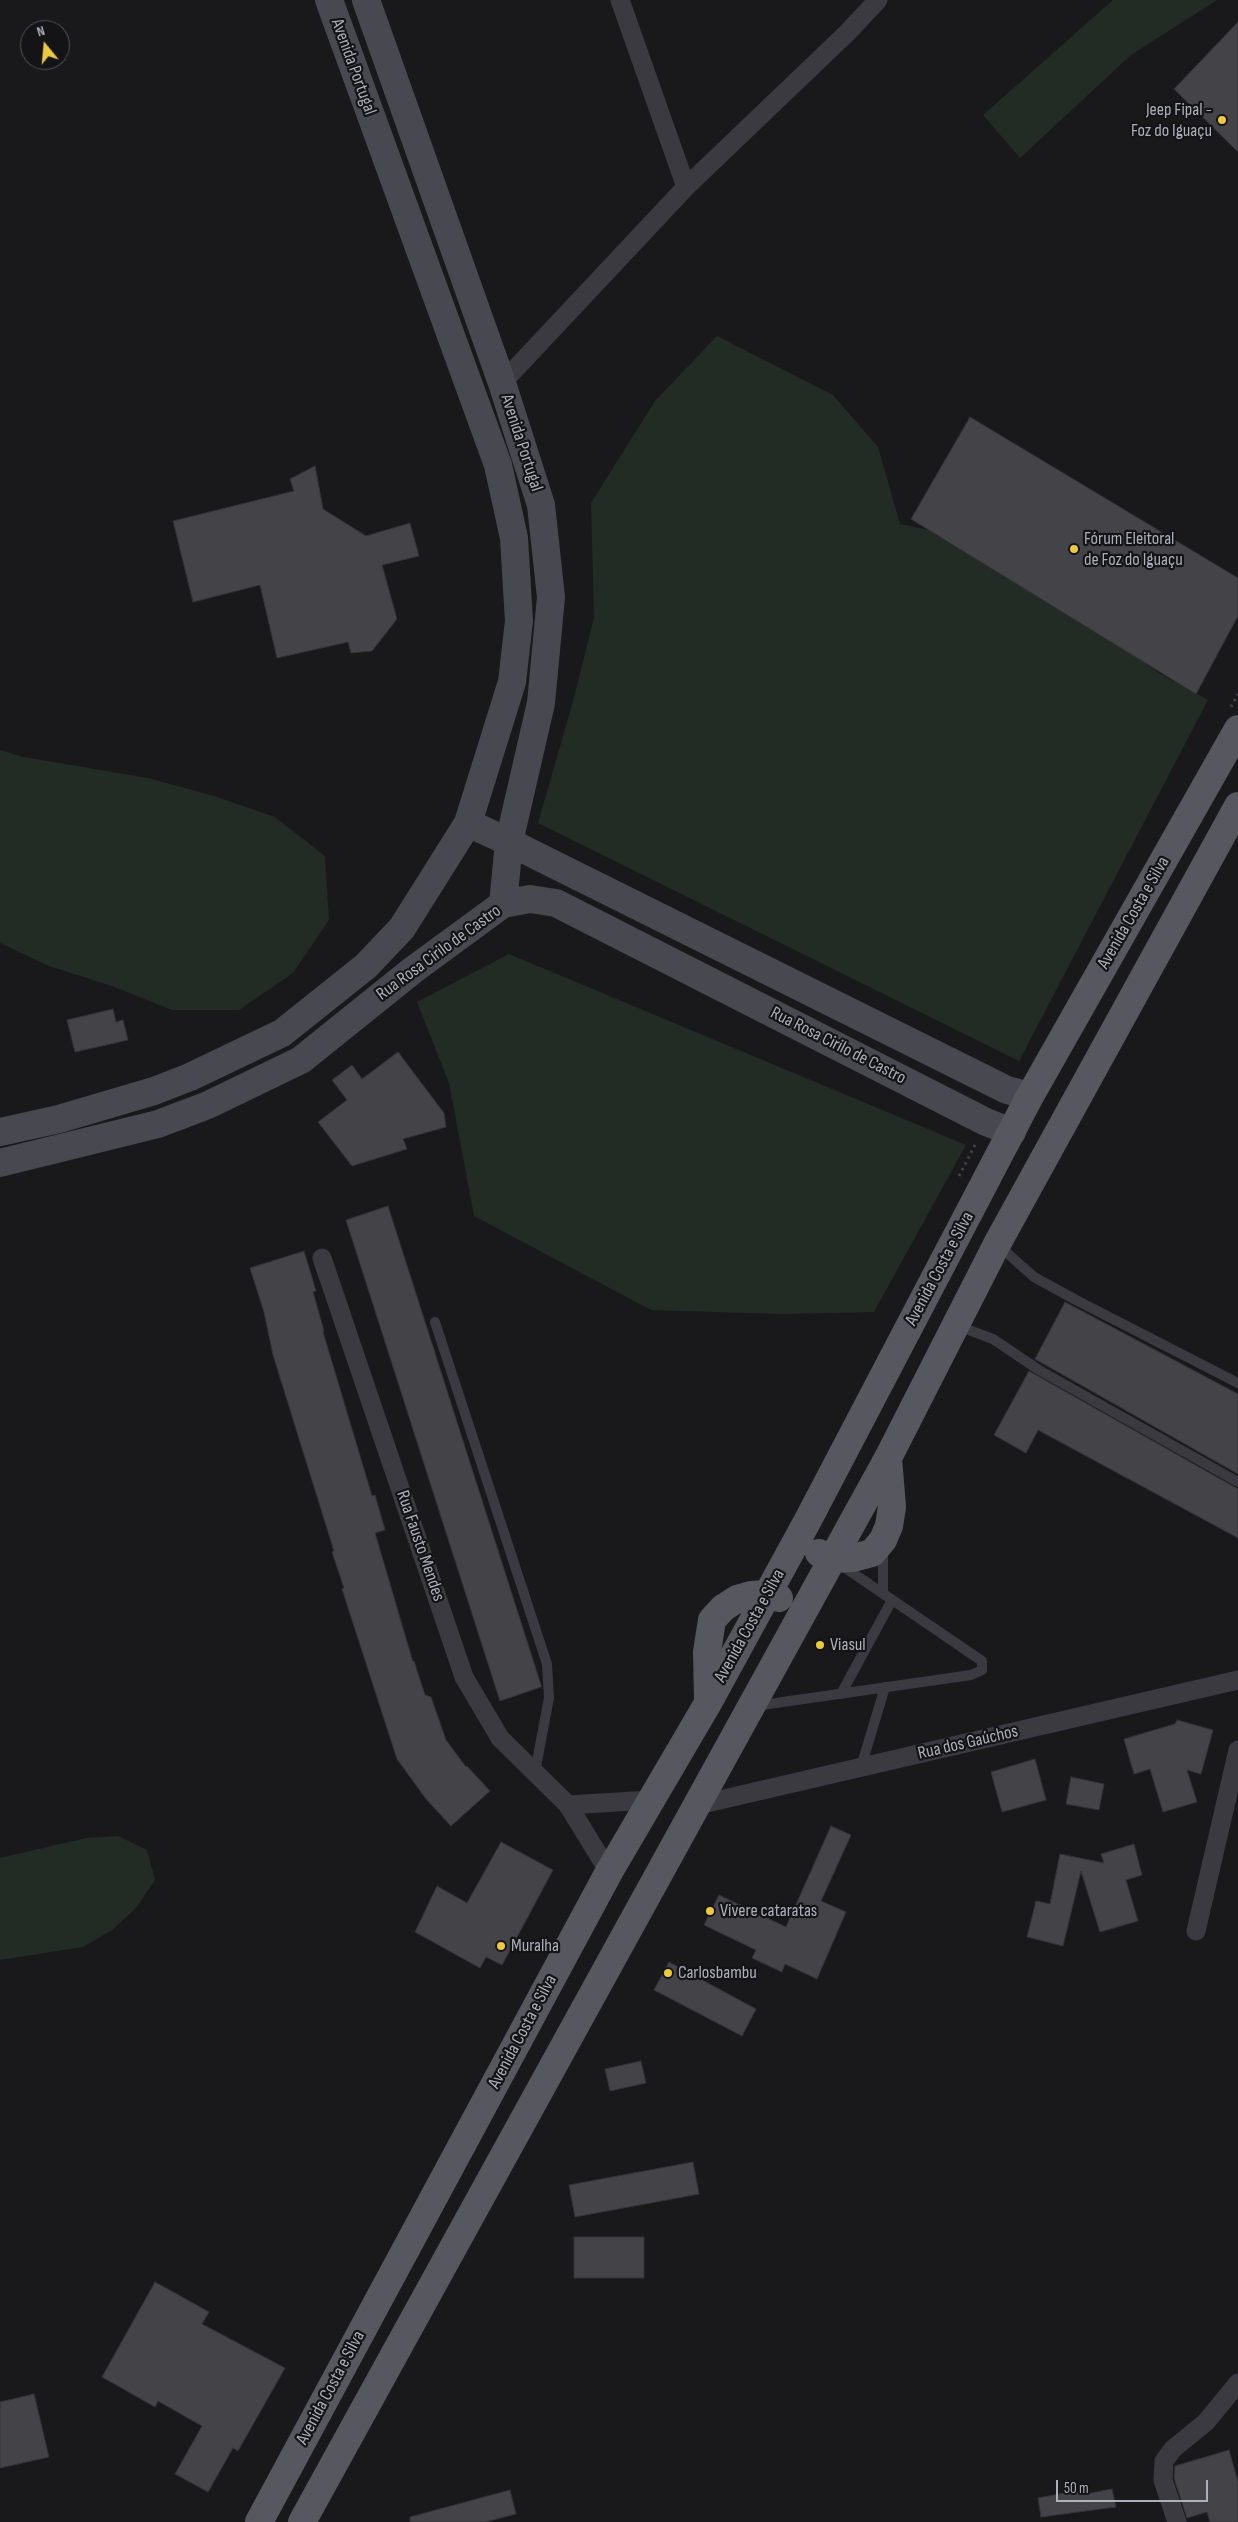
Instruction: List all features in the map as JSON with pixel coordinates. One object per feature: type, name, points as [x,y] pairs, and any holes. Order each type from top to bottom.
[{"type":"main road","name":"Avenida Portugal","points":[[0,1132],[59,1119],[154,1091],[190,1077],[282,1032],[366,966],[402,928],[468,824],[512,682],[519,621],[514,538],[498,465],[329,0]]},
{"type":"main road","name":"Avenida Portugal","points":[[366,0],[502,383],[541,505],[551,597],[541,703],[509,842],[503,904]]},
{"type":"main road","name":"Avenida Costa e Silva","points":[[259,2522],[609,1872],[708,1703],[808,1520],[1030,1096],[1238,729]]},
{"type":"main road","points":[[302,2522],[888,1458],[954,1325],[997,1244],[1238,806]]},
{"type":"main road","points":[[468,824],[509,842],[1007,1090],[1030,1096]]},
{"type":"main road","name":"Rua Rosa Cirilo de Castro","points":[[0,1163],[158,1124],[208,1105],[301,1060],[413,970],[503,904],[530,899],[556,903],[978,1118],[1012,1132]]},
{"type":"main road","points":[[282,1032],[301,1060]]},
{"type":"main road","points":[[59,1119],[65,1148]]},
{"type":"main road","points":[[808,1520],[811,1543],[815,1551],[832,1559],[853,1558],[872,1553],[883,1540],[889,1526],[892,1507],[888,1458]]},
{"type":"main road","points":[[708,1703],[707,1652],[712,1620],[723,1608],[737,1599],[751,1595],[767,1594],[787,1603],[793,1609],[796,1625]]},
{"type":"street","points":[[620,0],[686,187]]},
{"type":"street","points":[[502,383],[686,187],[847,33],[878,0]]},
{"type":"street","name":"Rua Fausto Mendes","points":[[322,1258],[464,1676],[500,1738],[568,1805],[609,1872]]},
{"type":"street","name":"Rua dos Gaúchos","points":[[698,1805],[1238,1680]]},
{"type":"street","points":[[1196,1931],[1238,1750]]},
{"type":"street","points":[[568,1805],[650,1800]]},
{"type":"street","points":[[1177,2522],[1163,2480],[1164,2461],[1173,2449],[1206,2422],[1238,2383]]},
{"type":"lane","points":[[997,1244],[1034,1277],[1238,1383]]},
{"type":"lane","points":[[435,1322],[547,1664],[549,1698],[535,1772]]},
{"type":"lane","points":[[954,1325],[993,1339],[1039,1370],[1238,1482]]},
{"type":"lane","points":[[883,1540],[883,1593]]},
{"type":"lane","points":[[752,1706],[971,1676],[982,1670],[982,1661],[832,1559]]},
{"type":"lane","points":[[841,1694],[892,1600]]},
{"type":"lane","points":[[861,1767],[885,1687]]},
{"type":"shaded area","points":[[1113,0],[1217,0],[1131,55],[1020,158],[983,115]]},
{"type":"shaded area","points":[[717,336],[833,395],[878,447],[900,524],[981,541],[1049,594],[1159,673],[1208,700],[1019,1061],[538,823],[572,705],[594,618],[591,503],[655,401]]},
{"type":"shaded area","points":[[0,750],[23,757],[148,778],[214,796],[275,817],[325,856],[329,920],[293,973],[239,1010],[172,1010],[112,986],[49,966],[0,943]]},
{"type":"shaded area","points":[[509,954],[966,1145],[874,1312],[783,1314],[651,1310],[474,1216],[449,1083],[417,1002]]},
{"type":"shaded area","points":[[118,1836],[147,1850],[155,1880],[136,1908],[112,1930],[83,1947],[0,1960],[0,1858],[86,1838]]},
{"type":"building","name":"Jeep Fipal - Foz do Iguaçu","points":[[1238,22],[1238,152],[1174,89]]},
{"type":"building","name":"Fórum Eleitoral de Foz do Iguaçu","points":[[970,417],[1238,578],[1238,616],[1196,694],[911,519]]},
{"type":"building","points":[[315,466],[323,509],[366,536],[410,523],[419,556],[382,565],[397,619],[372,651],[351,653],[348,642],[277,658],[260,585],[193,602],[173,521],[294,491],[290,479]]},
{"type":"building","points":[[113,1009],[116,1022],[123,1020],[128,1040],[75,1052],[67,1020]]},
{"type":"building","points":[[398,1052],[444,1113],[446,1127],[403,1139],[407,1149],[352,1166],[318,1122],[347,1100],[332,1080],[352,1065],[362,1079]]},
{"type":"building","points":[[388,1206],[541,1685],[541,1687],[500,1701],[346,1220]]},
{"type":"building","points":[[304,1251],[316,1291],[313,1292],[323,1332],[372,1496],[375,1495],[385,1530],[375,1533],[413,1662],[425,1695],[431,1697],[446,1740],[466,1767],[490,1791],[451,1826],[426,1799],[397,1759],[342,1589],[344,1588],[332,1552],[334,1551],[273,1355],[264,1312],[250,1268]]},
{"type":"building","points":[[1065,1302],[1238,1394],[1238,1474],[1035,1359]]},
{"type":"building","points":[[1029,1371],[1238,1489],[1238,1538],[1038,1430],[1026,1453],[994,1435]]},
{"type":"building","points":[[1177,1720],[1213,1730],[1201,1774],[1187,1770],[1197,1802],[1163,1812],[1150,1769],[1134,1774],[1124,1739],[1175,1724]]},
{"type":"building","points":[[1035,1759],[1046,1800],[1002,1812],[991,1772]]},
{"type":"building","points":[[1071,1777],[1104,1784],[1099,1810],[1066,1804]]},
{"type":"building","points":[[831,1826],[851,1835],[821,1901],[846,1912],[817,1979],[785,1964],[782,1972],[752,1958],[756,1950],[704,1925],[719,1895],[786,1927]]},
{"type":"building","points":[[501,1842],[553,1870],[502,1965],[486,1957],[480,1968],[415,1932],[437,1886],[467,1903]]},
{"type":"building","points":[[1134,1844],[1142,1875],[1126,1880],[1138,1921],[1100,1932],[1081,1871],[1063,1946],[1027,1937],[1036,1901],[1050,1904],[1060,1854],[1104,1863],[1101,1854]]},
{"type":"building","points":[[669,1962],[756,2009],[742,2036],[654,1990]]},
{"type":"building","points":[[641,2061],[646,2083],[610,2091],[605,2069]]},
{"type":"building","points":[[693,2162],[699,2194],[575,2217],[569,2185]]},
{"type":"building","points":[[574,2237],[644,2237],[644,2278],[574,2278]]},
{"type":"building","points":[[155,2282],[209,2312],[202,2324],[285,2368],[238,2451],[233,2448],[208,2492],[175,2474],[202,2426],[158,2401],[155,2407],[102,2377]]},
{"type":"building","points":[[34,2394],[49,2457],[0,2468],[0,2402]]},
{"type":"building","points":[[1229,2450],[1238,2482],[1238,2522],[1210,2522],[1207,2512],[1187,2518],[1174,2478],[1175,2466]]},
{"type":"building","points":[[1112,2489],[1116,2507],[1041,2517],[1038,2498],[1080,2490],[1081,2495]]},
{"type":"building","points":[[510,2490],[516,2514],[485,2522],[410,2522],[410,2517]]},
{"type":"place","name":"Jeep Fipal - Foz do Iguaçu","points":[[1222,120]]},
{"type":"place","name":"Fórum Eleitoral de Foz do Iguaçu","points":[[1074,549]]},
{"type":"place","name":"Viasul","points":[[820,1645]]},
{"type":"place","name":"Vivere cataratas","points":[[710,1911]]},
{"type":"place","name":"Muralha","points":[[501,1946]]},
{"type":"place","name":"Carlosbambu","points":[[668,1973]]}]
